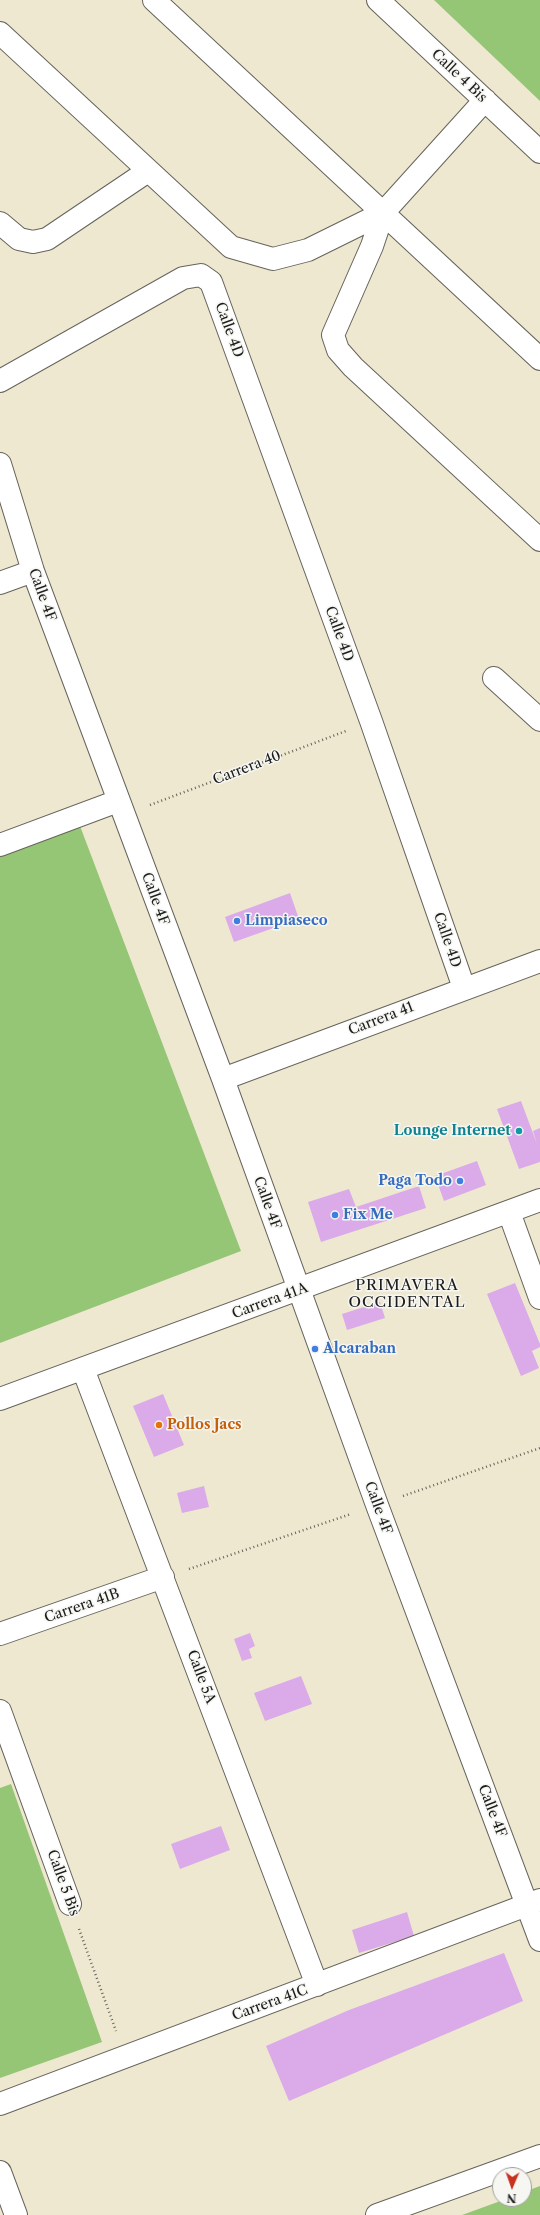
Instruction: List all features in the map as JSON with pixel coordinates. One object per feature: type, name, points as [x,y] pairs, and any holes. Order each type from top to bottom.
[{"type":"street","points":[[154,0],[540,359]]},
{"type":"street","name":"Calle 4 Bis","points":[[378,0],[540,152]]},
{"type":"street","points":[[0,33],[231,247],[273,259],[308,250],[382,213],[485,100]]},
{"type":"street","points":[[0,223],[18,239],[33,242],[47,239],[148,171]]},
{"type":"street","points":[[382,213],[372,246],[333,335],[338,350],[353,367],[540,540]]},
{"type":"street","name":"Calle 4D","points":[[0,381],[183,278],[201,275],[211,282],[370,721],[464,988]]},
{"type":"street","name":"Calle 4F","points":[[0,464],[33,571],[222,1079],[377,1505],[534,1902],[540,1940]]},
{"type":"street","points":[[0,583],[33,571]]},
{"type":"street","points":[[494,678],[540,720]]},
{"type":"street","points":[[0,844],[121,808]]},
{"type":"street","name":"Carrera 41","points":[[222,1079],[540,961]]},
{"type":"street","name":"Carrera 41A","points":[[0,1399],[540,1200]]},
{"type":"street","points":[[509,1212],[540,1298]]},
{"type":"street","name":"Calle 5A","points":[[83,1369],[318,1985]]},
{"type":"street","name":"Carrera 41B","points":[[0,1634],[163,1578]]},
{"type":"street","name":"Calle 5 Bis","points":[[0,1711],[70,1904]]},
{"type":"street","name":"Carrera 41C","points":[[0,2104],[318,1985],[534,1902]]},
{"type":"street","points":[[377,2215],[540,2156]]},
{"type":"street","points":[[0,2172],[16,2215]]},
{"type":"path","name":"Carrera 40","points":[[121,808],[370,721]]},
{"type":"path","name":"Calle 5 Bis","points":[[70,1904],[125,2056]]},
{"type":"green space","points":[[434,0],[540,0],[540,101]]},
{"type":"green space","points":[[80,826],[241,1251],[0,1343],[0,855]]},
{"type":"green space","points":[[11,1784],[102,2042],[0,2078],[0,1788]]},
{"type":"green space","points":[[540,2186],[540,2215],[462,2215],[492,2204],[492,2207],[532,2207],[532,2189]]},
{"type":"building","points":[[290,893],[299,919],[234,942],[225,917]]},
{"type":"building","name":"Lounge Internet","points":[[521,1101],[537,1144],[533,1131],[540,1128],[540,1162],[519,1169],[497,1109]]},
{"type":"building","name":"Paga Todo","points":[[477,1161],[486,1185],[444,1201],[435,1176]]},
{"type":"building","points":[[419,1186],[426,1208],[321,1242],[308,1202],[349,1189],[356,1207]]},
{"type":"building","points":[[515,1283],[540,1344],[540,1347],[532,1351],[539,1368],[521,1376],[487,1294]]},
{"type":"building","points":[[380,1302],[385,1318],[347,1330],[342,1314]]},
{"type":"building","name":"Pollos Jacs","points":[[163,1394],[184,1445],[154,1457],[133,1406]]},
{"type":"building","points":[[204,1486],[209,1507],[182,1513],[177,1493]]},
{"type":"building","points":[[250,1633],[255,1646],[249,1649],[252,1658],[242,1661],[234,1639]]},
{"type":"building","points":[[301,1676],[312,1704],[265,1721],[254,1693]]},
{"type":"building","points":[[221,1826],[230,1850],[180,1869],[171,1844]]},
{"type":"building","points":[[407,1912],[414,1936],[359,1953],[352,1930]]},
{"type":"building","points":[[504,1953],[523,2001],[289,2101],[266,2046],[349,2010]]},
{"type":"place","name":"Limpiaseco","points":[[237,921]]},
{"type":"place","name":"Lounge Internet","points":[[519,1131]]},
{"type":"place","name":"Paga Todo","points":[[460,1181]]},
{"type":"place","name":"Fix Me","points":[[335,1215]]},
{"type":"place","name":"Alcaraban","points":[[315,1349]]},
{"type":"place","name":"Pollos Jacs","points":[[159,1425]]},
{"type":"district","name":"PRIMAVERA OCCIDENTAL","points":[[407,1294]]}]
